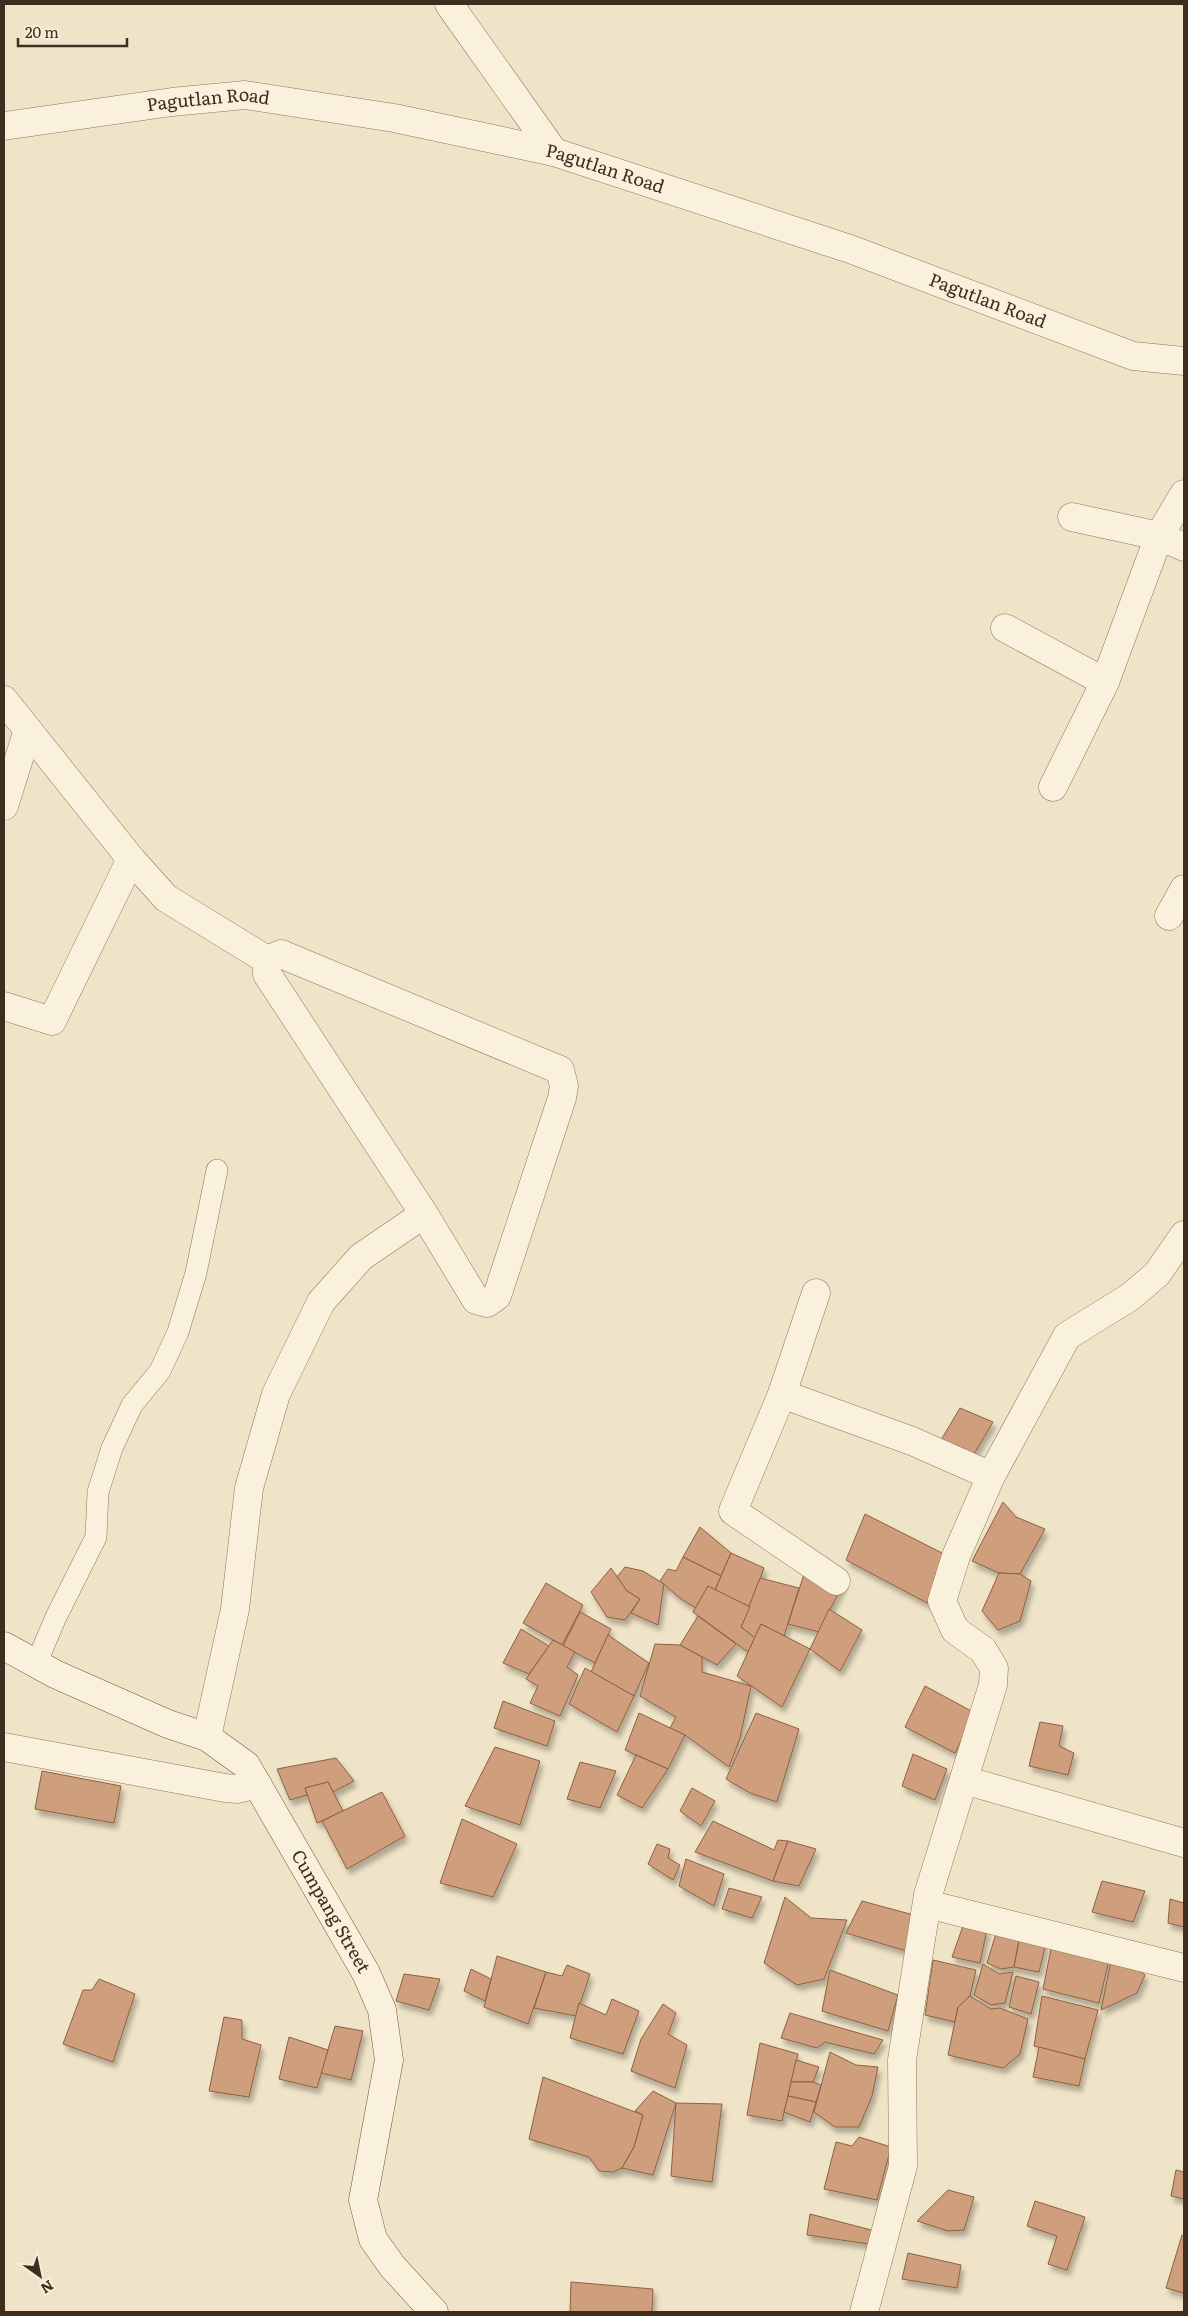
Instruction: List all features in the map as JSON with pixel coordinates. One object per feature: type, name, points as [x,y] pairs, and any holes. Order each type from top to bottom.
[{"type":"street","points":[[449,4],[554,152]]},
{"type":"street","name":"Pagutlan Road","points":[[4,126],[172,102],[245,95],[394,118],[554,152],[850,249],[1133,356],[1184,361]]},
{"type":"street","points":[[1053,787],[1105,682],[1159,536],[1184,494]]},
{"type":"street","points":[[1072,517],[1159,536],[1184,547]]},
{"type":"street","points":[[1004,628],[1105,682]]},
{"type":"street","points":[[4,700],[131,859],[166,898],[267,960]]},
{"type":"street","points":[[4,806],[28,730]]},
{"type":"street","points":[[4,1006],[52,1021],[131,859]]},
{"type":"street","points":[[1169,916],[1184,889]]},
{"type":"street","points":[[280,954],[560,1070],[564,1086],[562,1098],[497,1296],[488,1303],[476,1300],[424,1214],[267,974],[267,960],[280,954]]},
{"type":"street","points":[[207,1737],[235,1609],[248,1488],[276,1394],[321,1302],[361,1257],[424,1214]]},
{"type":"street","points":[[864,2312],[903,2166],[902,2060],[927,1904],[993,1685],[994,1668],[982,1650],[955,1630],[942,1601],[956,1556],[991,1476],[1067,1336],[1130,1297],[1157,1274],[1184,1235]]},
{"type":"street","points":[[816,1293],[782,1394],[733,1511],[836,1581]]},
{"type":"street","points":[[782,1394],[912,1441],[991,1476]]},
{"type":"street","name":"Cumpang Street","points":[[4,1646],[36,1664],[168,1724],[207,1737],[246,1765],[366,1973],[382,2010],[389,2060],[363,2200],[373,2239],[392,2266],[434,2312]]},
{"type":"street","points":[[4,1746],[225,1788],[238,1789],[257,1784]]},
{"type":"street","points":[[964,1780],[1184,1843]]},
{"type":"street","points":[[927,1904],[1184,1968]]},
{"type":"lane","points":[[36,1664],[56,1617],[96,1538],[98,1492],[112,1448],[132,1405],[160,1371],[178,1332],[196,1273],[217,1170]]},
{"type":"building","points":[[960,1408],[993,1422],[972,1457],[941,1440]]},
{"type":"building","points":[[1003,1502],[1016,1517],[1045,1529],[1020,1574],[999,1573],[972,1561]]},
{"type":"building","points":[[865,1514],[946,1555],[929,1604],[846,1560]]},
{"type":"building","points":[[700,1527],[731,1553],[721,1576],[683,1557]]},
{"type":"building","points":[[731,1553],[764,1568],[750,1607],[715,1590]]},
{"type":"building","points":[[683,1557],[721,1576],[715,1590],[708,1586],[696,1608],[681,1599],[660,1581],[668,1569],[676,1571]]},
{"type":"building","points":[[625,1567],[643,1571],[664,1584],[658,1625],[631,1613],[640,1599],[627,1591],[617,1577]]},
{"type":"building","points":[[611,1568],[627,1591],[640,1599],[625,1620],[607,1617],[591,1592]]},
{"type":"building","points":[[805,1571],[843,1584],[819,1632],[788,1624]]},
{"type":"building","points":[[999,1573],[1020,1574],[1031,1581],[1020,1621],[998,1630],[982,1611]]},
{"type":"building","points":[[760,1578],[799,1588],[784,1636],[761,1624],[755,1638],[741,1627]]},
{"type":"building","points":[[546,1583],[583,1605],[562,1645],[523,1623]]},
{"type":"building","points":[[708,1586],[750,1607],[741,1627],[755,1638],[748,1652],[693,1612]]},
{"type":"building","points":[[829,1609],[862,1630],[840,1671],[810,1649]]},
{"type":"building","points":[[580,1612],[611,1629],[595,1663],[563,1646]]},
{"type":"building","points":[[698,1616],[736,1644],[717,1665],[680,1645]]},
{"type":"building","points":[[761,1624],[810,1649],[782,1707],[737,1676]]},
{"type":"building","points":[[521,1629],[549,1646],[529,1674],[503,1663]]},
{"type":"building","points":[[608,1635],[649,1663],[634,1696],[591,1672]]},
{"type":"building","points":[[553,1640],[575,1652],[567,1667],[578,1675],[560,1716],[530,1703],[538,1686],[526,1679]]},
{"type":"building","points":[[655,1644],[680,1645],[702,1657],[702,1672],[751,1686],[740,1738],[729,1767],[685,1735],[670,1728],[676,1717],[640,1696]]},
{"type":"building","points":[[585,1668],[634,1696],[617,1732],[569,1704]]},
{"type":"building","points":[[925,1686],[975,1713],[955,1753],[905,1727]]},
{"type":"building","points":[[503,1701],[555,1721],[547,1746],[494,1728]]},
{"type":"building","points":[[639,1713],[685,1735],[668,1769],[625,1750]]},
{"type":"building","points":[[756,1713],[799,1729],[777,1802],[750,1793],[726,1779]]},
{"type":"building","points":[[1040,1722],[1063,1726],[1059,1746],[1074,1753],[1068,1775],[1029,1766]]},
{"type":"building","points":[[495,1747],[540,1761],[520,1825],[465,1806]]},
{"type":"building","points":[[913,1754],[947,1769],[935,1800],[902,1786]]},
{"type":"building","points":[[636,1755],[668,1769],[642,1808],[617,1795]]},
{"type":"building","points":[[336,1758],[354,1781],[333,1792],[328,1782],[305,1788],[307,1795],[290,1800],[277,1769]]},
{"type":"building","points":[[580,1762],[616,1771],[600,1808],[567,1799]]},
{"type":"building","points":[[42,1771],[121,1786],[114,1823],[35,1809]]},
{"type":"building","points":[[328,1782],[343,1811],[317,1823],[305,1788]]},
{"type":"building","points":[[692,1788],[715,1801],[701,1826],[680,1811]]},
{"type":"building","points":[[382,1792],[405,1836],[347,1869],[322,1821]]},
{"type":"building","points":[[462,1819],[517,1844],[493,1897],[440,1883]]},
{"type":"building","points":[[713,1821],[774,1850],[778,1840],[788,1841],[773,1881],[695,1852]]},
{"type":"building","points":[[788,1841],[816,1849],[799,1886],[773,1881]]},
{"type":"building","points":[[657,1844],[670,1849],[668,1858],[680,1865],[673,1880],[648,1864]]},
{"type":"building","points":[[686,1859],[724,1874],[714,1906],[679,1886]]},
{"type":"building","points":[[1102,1881],[1145,1891],[1133,1922],[1092,1912]]},
{"type":"building","points":[[729,1888],[762,1897],[752,1918],[722,1909]]},
{"type":"building","points":[[785,1897],[811,1918],[847,1920],[824,1979],[797,1985],[764,1963]]},
{"type":"building","points":[[1170,1899],[1184,1903],[1184,1927],[1168,1923]]},
{"type":"building","points":[[862,1901],[921,1917],[910,1952],[846,1933]]},
{"type":"building","points":[[964,1923],[987,1929],[980,1963],[952,1957]]},
{"type":"building","points":[[997,1930],[1020,1935],[1014,1967],[1001,1969],[987,1963]]},
{"type":"building","points":[[1020,1935],[1046,1943],[1039,1972],[1014,1967]]},
{"type":"building","points":[[1053,1939],[1110,1955],[1099,2003],[1043,1989]]},
{"type":"building","points":[[1113,1951],[1145,1975],[1137,1993],[1101,2010]]},
{"type":"building","points":[[497,1956],[546,1972],[528,2024],[484,2007]]},
{"type":"building","points":[[933,1960],[976,1970],[970,1996],[958,2007],[955,2022],[925,2015]]},
{"type":"building","points":[[983,1964],[999,1974],[1013,1972],[1005,2003],[991,2005],[974,1995]]},
{"type":"building","points":[[567,1965],[590,1974],[576,2016],[534,2008],[546,1972],[562,1976]]},
{"type":"building","points":[[471,1969],[491,1979],[485,2001],[464,1991]]},
{"type":"building","points":[[830,1970],[898,1995],[888,2031],[822,2011]]},
{"type":"building","points":[[404,1974],[440,1979],[429,2010],[396,2001]]},
{"type":"building","points":[[1016,1976],[1039,1982],[1031,2014],[1009,2007]]},
{"type":"building","points":[[99,1979],[135,1994],[113,2062],[63,2044],[83,1990],[92,1990]]},
{"type":"building","points":[[970,1996],[991,2009],[1000,2008],[1028,2019],[1020,2054],[1003,2068],[948,2055],[958,2007]]},
{"type":"building","points":[[1042,1996],[1098,2010],[1085,2059],[1034,2046]]},
{"type":"building","points":[[612,1999],[639,2011],[623,2054],[570,2038],[579,2003],[606,2015]]},
{"type":"building","points":[[663,2004],[676,2013],[668,2034],[687,2045],[675,2088],[631,2071],[641,2039]]},
{"type":"building","points":[[790,2013],[883,2040],[874,2054],[825,2042],[817,2048],[781,2038]]},
{"type":"building","points":[[224,2017],[242,2020],[242,2039],[261,2045],[249,2097],[209,2091]]},
{"type":"building","points":[[335,2026],[363,2031],[351,2080],[321,2073]]},
{"type":"building","points":[[289,2037],[328,2050],[317,2088],[279,2079]]},
{"type":"building","points":[[760,2043],[798,2054],[782,2121],[747,2115]]},
{"type":"building","points":[[1039,2047],[1085,2059],[1079,2086],[1033,2077]]},
{"type":"building","points":[[830,2052],[856,2065],[878,2067],[872,2096],[859,2127],[835,2127],[814,2112]]},
{"type":"building","points":[[796,2060],[819,2067],[813,2082],[791,2082]]},
{"type":"building","points":[[543,2077],[643,2115],[634,2147],[622,2168],[613,2172],[599,2171],[589,2157],[529,2139]]},
{"type":"building","points":[[791,2082],[813,2082],[821,2085],[816,2102],[788,2096]]},
{"type":"building","points":[[653,2091],[676,2103],[653,2175],[622,2168],[634,2147],[643,2115],[635,2111]]},
{"type":"building","points":[[788,2096],[816,2102],[810,2122],[784,2112]]},
{"type":"building","points":[[676,2103],[722,2104],[712,2182],[671,2176]]},
{"type":"building","points":[[859,2137],[891,2147],[877,2200],[824,2189],[836,2142],[852,2146]]},
{"type":"building","points":[[1176,2170],[1184,2172],[1184,2199],[1171,2196]]},
{"type":"building","points":[[948,2190],[974,2197],[964,2230],[948,2231],[917,2221]]},
{"type":"building","points":[[1035,2201],[1085,2217],[1067,2270],[1048,2264],[1057,2236],[1027,2226]]},
{"type":"building","points":[[810,2214],[875,2231],[869,2244],[807,2235]]},
{"type":"building","points":[[1182,2235],[1184,2236],[1184,2293],[1166,2288]]},
{"type":"building","points":[[908,2253],[961,2265],[957,2288],[902,2279]]},
{"type":"building","points":[[571,2282],[653,2289],[652,2312],[570,2312]]}]
